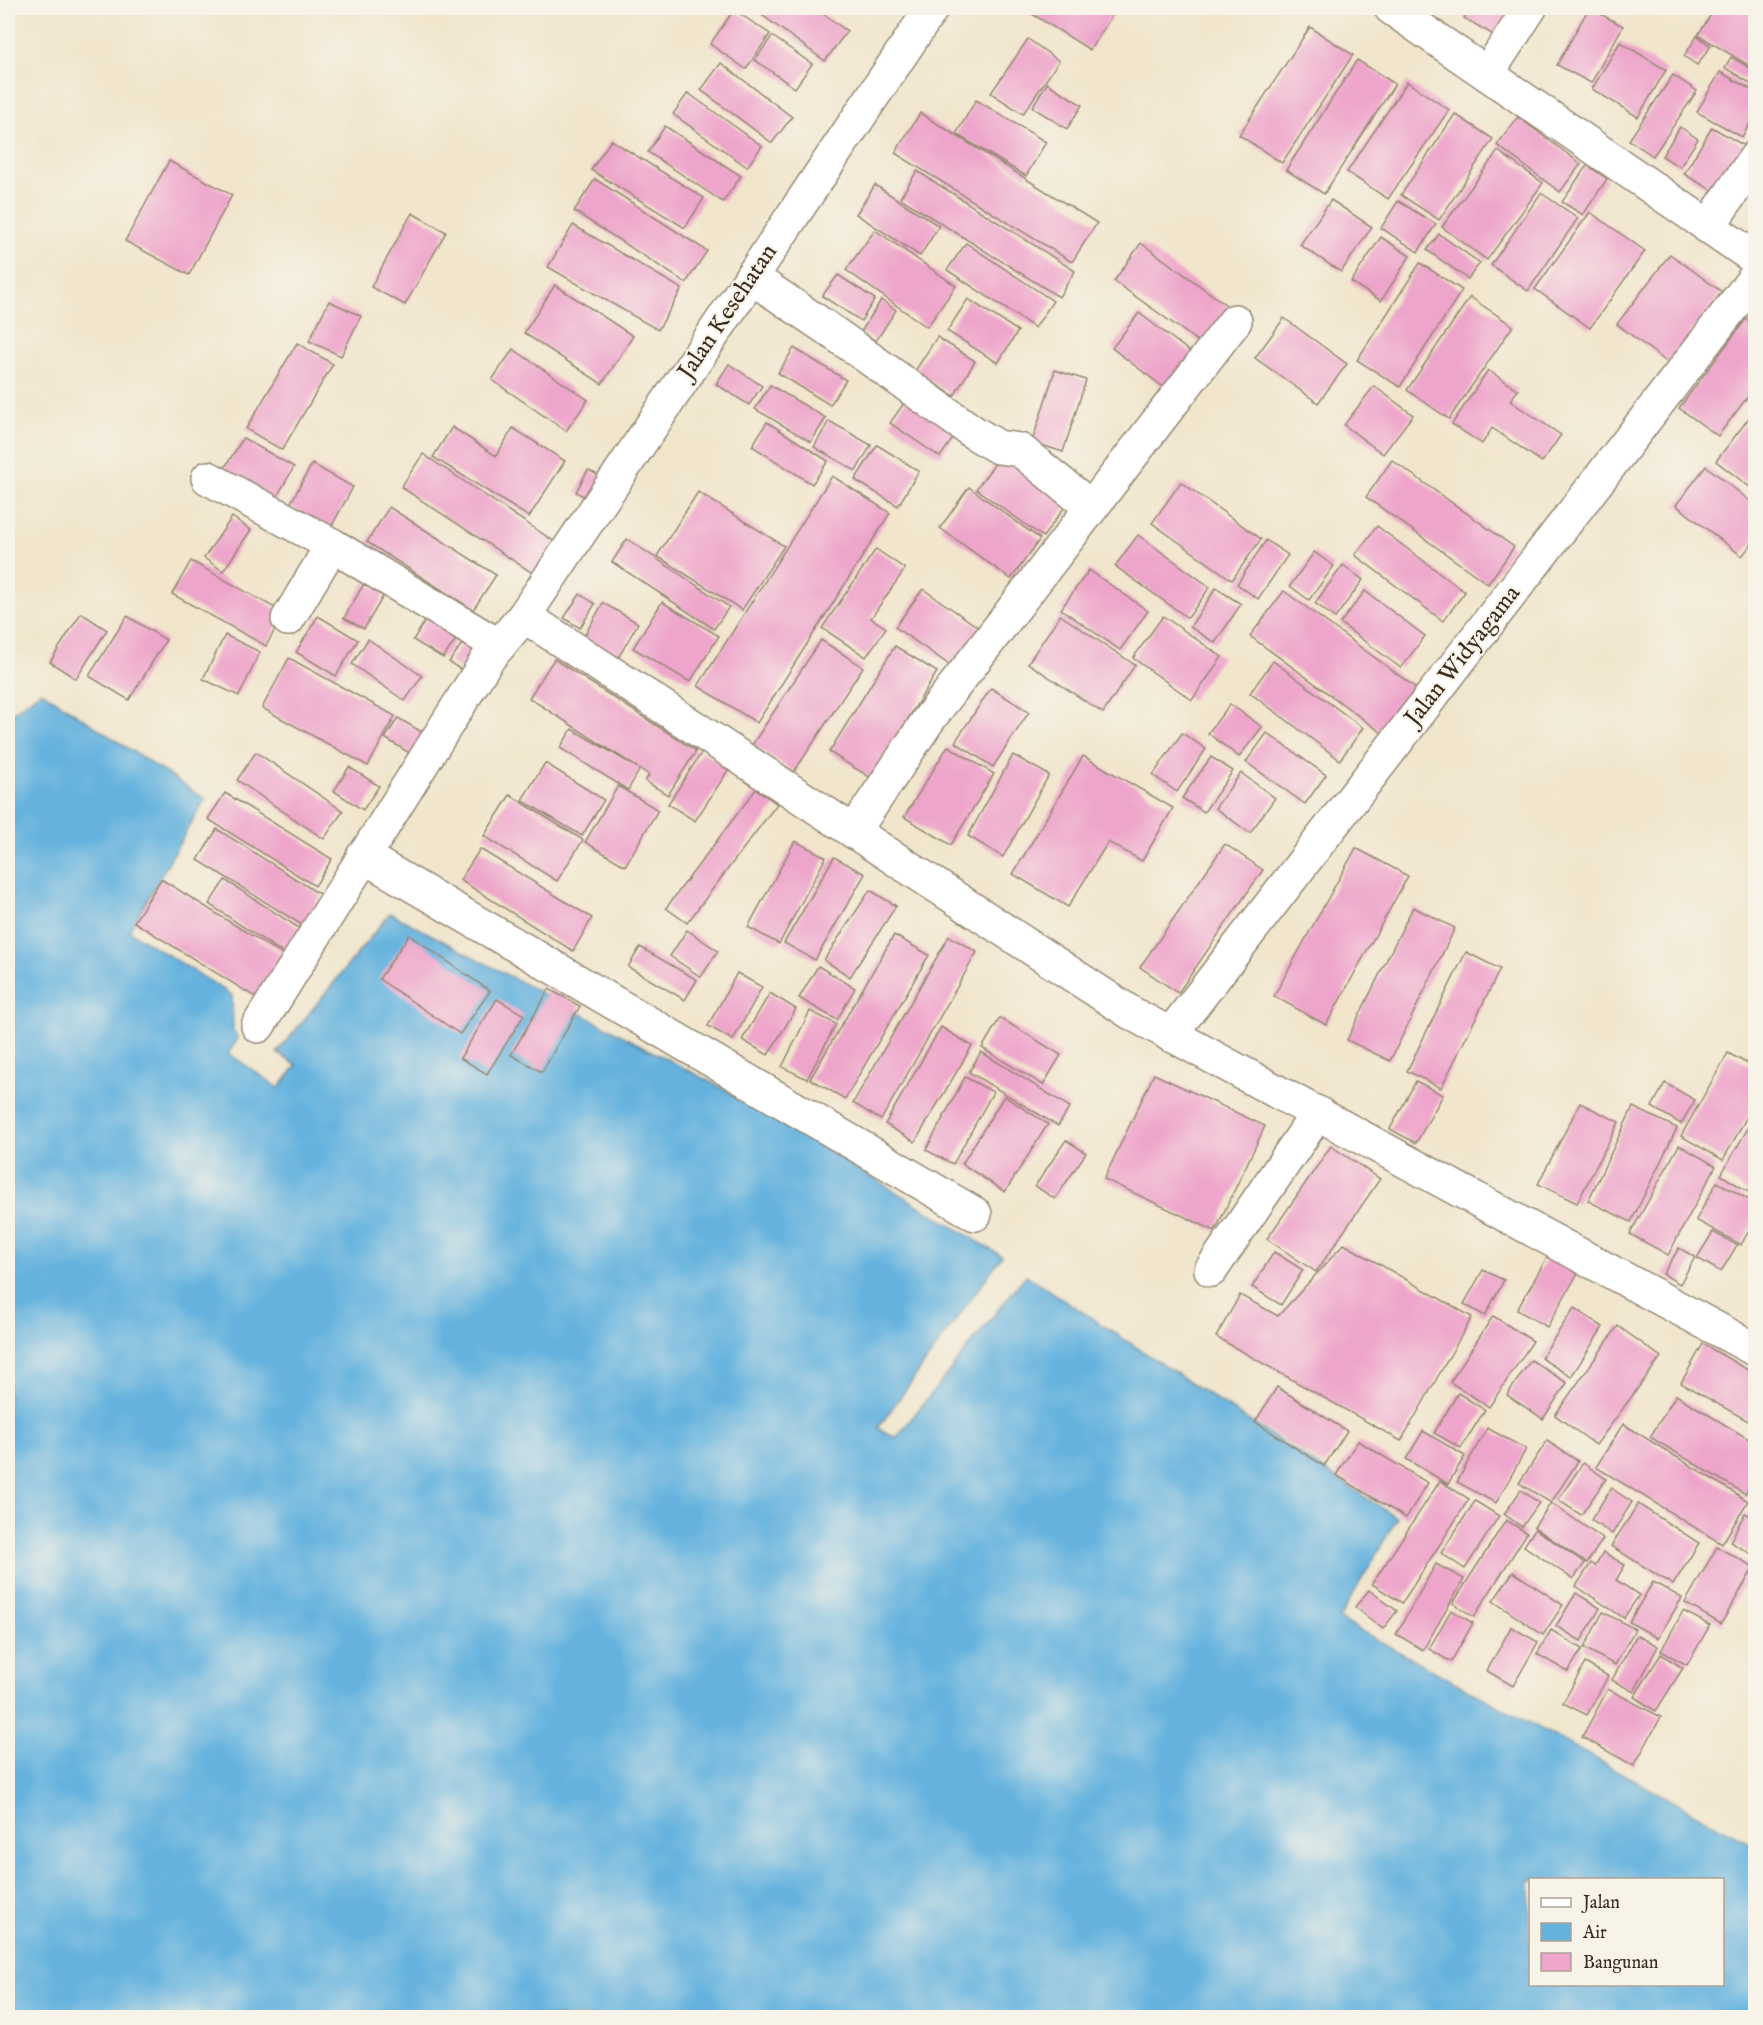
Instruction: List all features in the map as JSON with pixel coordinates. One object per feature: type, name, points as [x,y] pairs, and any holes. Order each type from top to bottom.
[{"type":"street","name":"Jalan Kesehatan","points":[[258,1026],[487,660],[524,616],[932,8]]},
{"type":"street","points":[[1392,8],[1755,259]]},
{"type":"street","points":[[1487,74],[1530,8]]},
{"type":"street","points":[[1708,227],[1755,157]]},
{"type":"street","name":"Jalan Widyagama","points":[[1170,1035],[1755,276]]},
{"type":"street","points":[[751,277],[973,432],[998,447],[1020,450],[1091,507]]},
{"type":"street","points":[[854,831],[929,719],[1235,321]]},
{"type":"street","points":[[208,478],[332,545],[499,646]]},
{"type":"street","points":[[288,619],[332,545]]},
{"type":"street","points":[[524,616],[1131,1013],[1755,1350]]},
{"type":"street","points":[[363,856],[975,1214]]},
{"type":"street","points":[[1211,1270],[1318,1113]]},
{"type":"water","points":[[41,691],[205,799],[129,931],[232,995],[233,1030],[238,1039],[228,1053],[279,1088],[297,1065],[277,1053],[390,913],[737,1096],[1002,1256],[878,1428],[896,1438],[1026,1275],[1397,1518],[1339,1619],[1755,1846],[1755,2017],[8,2017],[8,716]]},
{"type":"building","points":[[752,8],[815,8],[847,31],[825,61]]},
{"type":"building","points":[[1028,8],[1117,8],[1090,50],[1026,10]]},
{"type":"building","points":[[1470,8],[1527,8],[1506,42],[1464,18]]},
{"type":"building","points":[[1589,8],[1623,26],[1591,83],[1557,65]]},
{"type":"building","points":[[1715,8],[1745,8],[1755,14],[1755,69],[1698,35]]},
{"type":"building","points":[[734,10],[770,34],[746,69],[710,44]]},
{"type":"building","points":[[1310,27],[1353,55],[1282,163],[1239,135]]},
{"type":"building","points":[[772,36],[812,64],[795,88],[755,60]]},
{"type":"building","points":[[1697,36],[1711,46],[1697,65],[1684,56]]},
{"type":"building","points":[[1028,39],[1059,61],[1023,114],[991,93]]},
{"type":"building","points":[[1620,42],[1666,70],[1638,117],[1592,89]]},
{"type":"building","points":[[1731,57],[1755,71],[1755,86],[1725,68]]},
{"type":"building","points":[[1357,60],[1395,84],[1324,194],[1286,170]]},
{"type":"building","points":[[721,63],[792,117],[772,143],[701,90]]},
{"type":"building","points":[[1720,72],[1755,92],[1755,115],[1742,137],[1697,112]]},
{"type":"building","points":[[1673,75],[1697,91],[1653,156],[1629,140]]},
{"type":"building","points":[[1407,82],[1449,110],[1388,199],[1347,172]]},
{"type":"building","points":[[1047,83],[1082,105],[1067,129],[1032,107]]},
{"type":"building","points":[[688,93],[762,146],[747,167],[673,114]]},
{"type":"building","points":[[976,100],[1046,142],[1026,176],[956,134]]},
{"type":"building","points":[[920,113],[1097,223],[1072,262],[895,153]]},
{"type":"building","points":[[1455,114],[1493,139],[1439,220],[1401,195]]},
{"type":"building","points":[[1518,117],[1581,164],[1560,192],[1497,145]]},
{"type":"building","points":[[665,126],[741,176],[723,202],[648,152]]},
{"type":"building","points":[[1680,127],[1698,139],[1680,167],[1662,156]]},
{"type":"building","points":[[1712,127],[1753,151],[1725,198],[1684,174]]},
{"type":"building","points":[[611,140],[704,198],[685,228],[591,170]]},
{"type":"building","points":[[1498,151],[1543,183],[1487,260],[1442,227]]},
{"type":"building","points":[[169,161],[232,195],[189,275],[125,241]]},
{"type":"building","points":[[1587,165],[1607,179],[1583,215],[1562,202]]},
{"type":"building","points":[[917,171],[1075,271],[1059,297],[900,198]]},
{"type":"building","points":[[595,179],[707,251],[686,283],[574,211]]},
{"type":"building","points":[[875,185],[939,226],[920,256],[856,214]]},
{"type":"building","points":[[1541,193],[1578,218],[1528,291],[1491,265]]},
{"type":"building","points":[[1331,200],[1372,227],[1341,272],[1300,245]]},
{"type":"building","points":[[1398,201],[1436,224],[1418,252],[1381,228]]},
{"type":"building","points":[[1590,212],[1645,251],[1590,328],[1535,289]]},
{"type":"building","points":[[412,213],[446,232],[405,305],[371,287]]},
{"type":"building","points":[[573,225],[682,289],[658,330],[548,267]]},
{"type":"building","points":[[875,230],[956,286],[927,327],[846,270]]},
{"type":"building","points":[[1439,234],[1480,263],[1468,279],[1427,250]]},
{"type":"building","points":[[1381,237],[1410,256],[1381,301],[1351,282]]},
{"type":"building","points":[[966,243],[1053,301],[1035,328],[947,270]]},
{"type":"building","points":[[1141,243],[1233,310],[1206,347],[1114,281]]},
{"type":"building","points":[[1670,254],[1722,292],[1668,363],[1617,324]]},
{"type":"building","points":[[1420,263],[1462,290],[1400,387],[1357,360]]},
{"type":"building","points":[[838,275],[875,299],[861,321],[822,296]]},
{"type":"building","points":[[555,285],[633,336],[602,384],[524,333]]},
{"type":"building","points":[[1470,297],[1513,326],[1449,419],[1407,390]]},
{"type":"building","points":[[968,299],[1018,331],[998,363],[947,331]]},
{"type":"building","points":[[881,300],[896,310],[876,341],[861,332]]},
{"type":"building","points":[[329,301],[361,316],[341,356],[309,341]]},
{"type":"building","points":[[1139,313],[1202,361],[1175,396],[1112,348]]},
{"type":"building","points":[[1284,318],[1347,364],[1318,403],[1255,358]]},
{"type":"building","points":[[1746,319],[1755,325],[1755,387],[1718,436],[1679,408]]},
{"type":"building","points":[[937,337],[975,361],[954,396],[915,371]]},
{"type":"building","points":[[297,343],[333,364],[282,450],[246,429]]},
{"type":"building","points":[[794,348],[846,380],[830,405],[778,373]]},
{"type":"building","points":[[513,349],[588,400],[566,431],[492,380]]},
{"type":"building","points":[[729,364],[762,386],[749,405],[716,384]]},
{"type":"building","points":[[1055,370],[1086,380],[1063,452],[1032,442]]},
{"type":"building","points":[[1488,370],[1518,390],[1510,401],[1561,435],[1542,462],[1492,428],[1482,444],[1452,424]]},
{"type":"building","points":[[770,385],[826,418],[811,442],[755,409]]},
{"type":"building","points":[[1374,386],[1413,415],[1383,454],[1344,425]]},
{"type":"building","points":[[911,393],[961,427],[940,457],[890,423]]},
{"type":"building","points":[[1755,410],[1755,491],[1716,461]]},
{"type":"building","points":[[829,421],[871,445],[856,471],[814,447]]},
{"type":"building","points":[[767,422],[828,461],[812,484],[752,446]]},
{"type":"building","points":[[452,427],[496,456],[513,428],[565,461],[529,517],[433,457]]},
{"type":"building","points":[[243,438],[294,467],[271,507],[219,477]]},
{"type":"building","points":[[877,445],[919,471],[898,506],[855,480]]},
{"type":"building","points":[[1003,453],[1069,501],[1043,537],[976,489]]},
{"type":"building","points":[[423,454],[561,546],[540,578],[401,487]]},
{"type":"building","points":[[1392,460],[1514,547],[1488,584],[1366,497]]},
{"type":"building","points":[[312,464],[353,487],[330,529],[289,506]]},
{"type":"building","points":[[1706,466],[1755,505],[1755,540],[1742,556],[1676,505]]},
{"type":"building","points":[[588,470],[608,480],[596,503],[576,492]]},
{"type":"building","points":[[832,476],[890,513],[757,723],[698,686]]},
{"type":"building","points":[[1181,482],[1261,539],[1232,580],[1152,523]]},
{"type":"building","points":[[969,487],[1040,539],[1011,579],[940,528]]},
{"type":"building","points":[[698,492],[784,546],[742,610],[657,556]]},
{"type":"building","points":[[389,507],[496,575],[473,610],[367,542]]},
{"type":"building","points":[[232,517],[251,530],[223,571],[204,558]]},
{"type":"building","points":[[1377,526],[1465,592],[1443,621],[1355,555]]},
{"type":"building","points":[[1138,535],[1210,587],[1188,618],[1115,566]]},
{"type":"building","points":[[627,539],[729,607],[714,629],[612,562]]},
{"type":"building","points":[[1266,540],[1288,555],[1258,599],[1237,584]]},
{"type":"building","points":[[876,549],[905,569],[871,618],[886,628],[866,657],[822,628]]},
{"type":"building","points":[[1314,552],[1334,566],[1309,600],[1290,586]]},
{"type":"building","points":[[191,561],[284,613],[266,646],[172,594]]},
{"type":"building","points":[[1343,565],[1363,580],[1335,618],[1315,603]]},
{"type":"building","points":[[1089,570],[1148,611],[1120,650],[1061,609]]},
{"type":"building","points":[[365,582],[385,593],[364,629],[344,618]]},
{"type":"building","points":[[1216,588],[1241,604],[1215,643],[1190,627]]},
{"type":"building","points":[[923,589],[988,634],[961,673],[895,627]]},
{"type":"building","points":[[1284,591],[1416,688],[1382,733],[1250,636]]},
{"type":"building","points":[[1365,591],[1425,636],[1401,668],[1340,623]]},
{"type":"building","points":[[580,594],[595,604],[580,628],[564,618]]},
{"type":"building","points":[[662,602],[719,636],[690,682],[633,648]]},
{"type":"building","points":[[603,603],[638,623],[617,660],[582,640]]},
{"type":"building","points":[[81,613],[107,630],[76,679],[50,662]]},
{"type":"building","points":[[1060,615],[1135,665],[1103,713],[1028,663]]},
{"type":"building","points":[[127,616],[166,640],[129,700],[89,676]]},
{"type":"building","points":[[318,616],[358,640],[336,676],[296,652]]},
{"type":"building","points":[[1163,616],[1222,657],[1192,700],[1133,658]]},
{"type":"building","points":[[427,618],[458,637],[443,658],[413,640]]},
{"type":"building","points":[[225,635],[260,652],[239,696],[203,679]]},
{"type":"building","points":[[368,639],[422,676],[405,701],[352,664]]},
{"type":"building","points":[[821,640],[863,667],[794,772],[752,745]]},
{"type":"building","points":[[464,641],[481,652],[466,673],[449,662]]},
{"type":"building","points":[[895,646],[937,672],[871,778],[829,752]]},
{"type":"building","points":[[289,658],[395,716],[368,766],[262,708]]},
{"type":"building","points":[[554,659],[696,751],[668,795],[645,781],[649,775],[640,769],[628,790],[560,748],[572,729],[638,768],[529,698]]},
{"type":"building","points":[[1273,661],[1363,728],[1340,760],[1250,693]]},
{"type":"building","points":[[991,688],[1029,712],[993,767],[955,742]]},
{"type":"building","points":[[1230,704],[1262,727],[1239,757],[1208,733]]},
{"type":"building","points":[[398,718],[432,738],[419,759],[385,738]]},
{"type":"building","points":[[1182,733],[1206,749],[1177,792],[1153,775]]},
{"type":"building","points":[[1267,733],[1326,775],[1305,804],[1246,762]]},
{"type":"building","points":[[948,746],[994,774],[951,845],[904,817]]},
{"type":"building","points":[[256,752],[343,811],[324,839],[237,780]]},
{"type":"building","points":[[702,752],[729,769],[695,821],[668,804]]},
{"type":"building","points":[[1013,755],[1049,775],[1003,857],[968,836]]},
{"type":"building","points":[[1083,756],[1173,808],[1142,861],[1108,842],[1068,907],[1013,874]]},
{"type":"building","points":[[1211,757],[1233,771],[1204,812],[1182,798]]},
{"type":"building","points":[[545,763],[604,800],[582,836],[522,800]]},
{"type":"building","points":[[349,767],[379,786],[363,810],[334,791]]},
{"type":"building","points":[[1241,773],[1275,798],[1250,833],[1215,808]]},
{"type":"building","points":[[618,786],[658,810],[625,866],[585,842]]},
{"type":"building","points":[[756,789],[777,804],[687,923],[666,908]]},
{"type":"building","points":[[225,793],[332,859],[315,886],[208,819]]},
{"type":"building","points":[[510,795],[583,840],[557,881],[484,836]]},
{"type":"building","points":[[217,829],[321,895],[302,925],[198,860]]},
{"type":"building","points":[[795,841],[826,857],[779,944],[748,927]]},
{"type":"building","points":[[1225,844],[1263,870],[1178,993],[1140,967]]},
{"type":"building","points":[[1356,848],[1408,876],[1326,1025],[1274,996]]},
{"type":"building","points":[[480,849],[592,918],[573,951],[460,880]]},
{"type":"building","points":[[834,857],[865,874],[815,960],[784,943]]},
{"type":"building","points":[[161,879],[294,962],[268,1005],[134,922]]},
{"type":"building","points":[[225,880],[305,932],[289,957],[209,904]]},
{"type":"building","points":[[870,890],[896,906],[850,977],[824,960]]},
{"type":"building","points":[[1413,907],[1455,928],[1390,1061],[1347,1040]]},
{"type":"building","points":[[687,930],[718,951],[701,977],[670,956]]},
{"type":"building","points":[[409,935],[490,991],[460,1034],[379,979]]},
{"type":"building","points":[[894,935],[929,955],[845,1099],[810,1079]]},
{"type":"building","points":[[949,936],[977,952],[881,1120],[853,1103]]},
{"type":"building","points":[[640,947],[697,980],[685,1000],[628,967]]},
{"type":"building","points":[[1466,952],[1500,969],[1441,1088],[1407,1071]]},
{"type":"building","points":[[818,966],[855,988],[837,1020],[799,998]]},
{"type":"building","points":[[737,973],[762,987],[733,1040],[708,1026]]},
{"type":"building","points":[[549,989],[580,1006],[542,1072],[511,1055]]},
{"type":"building","points":[[770,993],[796,1009],[768,1055],[742,1040]]},
{"type":"building","points":[[497,999],[524,1015],[487,1074],[460,1058]]},
{"type":"building","points":[[810,1011],[836,1024],[807,1079],[782,1067]]},
{"type":"building","points":[[1000,1018],[1061,1055],[1043,1085],[982,1048]]},
{"type":"building","points":[[941,1027],[972,1046],[915,1142],[885,1124]]},
{"type":"building","points":[[981,1052],[1070,1107],[1058,1126],[969,1072]]},
{"type":"building","points":[[1728,1053],[1755,1068],[1755,1102],[1723,1160],[1681,1136]]},
{"type":"building","points":[[1154,1074],[1265,1126],[1215,1231],[1104,1179]]},
{"type":"building","points":[[965,1077],[993,1092],[953,1164],[926,1150]]},
{"type":"building","points":[[1416,1081],[1443,1095],[1416,1143],[1390,1129]]},
{"type":"building","points":[[1665,1083],[1695,1100],[1681,1124],[1652,1107]]},
{"type":"building","points":[[1004,1096],[1048,1124],[1005,1192],[962,1164]]},
{"type":"building","points":[[1580,1103],[1619,1122],[1577,1203],[1538,1184]]},
{"type":"building","points":[[1633,1107],[1677,1128],[1631,1222],[1588,1201]]},
{"type":"building","points":[[1755,1116],[1755,1196],[1721,1175]]},
{"type":"building","points":[[1066,1140],[1086,1153],[1055,1199],[1035,1186]]},
{"type":"building","points":[[1679,1145],[1716,1166],[1668,1255],[1630,1234]]},
{"type":"building","points":[[1331,1146],[1380,1179],[1316,1272],[1267,1239]]},
{"type":"building","points":[[1717,1182],[1755,1203],[1755,1219],[1741,1245],[1696,1220]]},
{"type":"building","points":[[1713,1232],[1737,1245],[1721,1272],[1697,1258]]},
{"type":"building","points":[[1344,1244],[1472,1317],[1401,1441],[1216,1337],[1240,1295],[1278,1316]]},
{"type":"building","points":[[1679,1248],[1695,1257],[1680,1284],[1663,1274]]},
{"type":"building","points":[[1274,1252],[1303,1270],[1281,1305],[1252,1287]]},
{"type":"building","points":[[1549,1254],[1579,1271],[1547,1327],[1517,1310]]},
{"type":"building","points":[[1483,1270],[1504,1280],[1485,1316],[1464,1304]]},
{"type":"building","points":[[1574,1308],[1603,1327],[1571,1377],[1541,1358]]},
{"type":"building","points":[[1493,1316],[1533,1341],[1489,1407],[1450,1382]]},
{"type":"building","points":[[1618,1326],[1661,1357],[1596,1445],[1555,1415]]},
{"type":"building","points":[[1703,1344],[1755,1374],[1755,1425],[1681,1383]]},
{"type":"building","points":[[1531,1360],[1567,1383],[1543,1419],[1507,1395]]},
{"type":"building","points":[[1277,1387],[1347,1431],[1324,1466],[1255,1422]]},
{"type":"building","points":[[1458,1393],[1485,1410],[1461,1448],[1434,1433]]},
{"type":"building","points":[[1676,1395],[1755,1443],[1755,1477],[1745,1494],[1650,1437]]},
{"type":"building","points":[[1623,1424],[1748,1501],[1722,1544],[1596,1467]]},
{"type":"building","points":[[1487,1428],[1526,1449],[1496,1503],[1457,1482]]},
{"type":"building","points":[[1423,1431],[1465,1456],[1448,1484],[1406,1459]]},
{"type":"building","points":[[1358,1441],[1428,1483],[1406,1518],[1336,1475]]},
{"type":"building","points":[[1547,1441],[1578,1461],[1551,1503],[1519,1483]]},
{"type":"building","points":[[1583,1463],[1606,1479],[1581,1515],[1558,1500]]},
{"type":"building","points":[[1440,1481],[1469,1499],[1402,1603],[1372,1584]]},
{"type":"building","points":[[1611,1488],[1632,1502],[1612,1534],[1591,1520]]},
{"type":"building","points":[[1521,1490],[1539,1503],[1522,1527],[1504,1514]]},
{"type":"building","points":[[1475,1501],[1499,1516],[1465,1569],[1441,1553]]},
{"type":"building","points":[[1551,1503],[1603,1539],[1587,1563],[1534,1527]]},
{"type":"building","points":[[1638,1504],[1699,1543],[1673,1585],[1611,1546]]},
{"type":"building","points":[[1745,1513],[1755,1518],[1755,1556],[1730,1542]]},
{"type":"building","points":[[1506,1520],[1527,1533],[1474,1617],[1453,1603]]},
{"type":"building","points":[[1535,1529],[1585,1563],[1573,1579],[1524,1546]]},
{"type":"building","points":[[1717,1547],[1754,1567],[1721,1624],[1685,1603]]},
{"type":"building","points":[[1603,1552],[1625,1565],[1616,1580],[1639,1595],[1624,1618],[1576,1586],[1591,1563],[1595,1566]]},
{"type":"building","points":[[1436,1564],[1464,1579],[1423,1650],[1396,1634]]},
{"type":"building","points":[[1513,1572],[1563,1605],[1543,1635],[1493,1601]]},
{"type":"building","points":[[1653,1582],[1682,1598],[1658,1638],[1629,1622]]},
{"type":"building","points":[[1369,1590],[1397,1611],[1383,1629],[1355,1607]]},
{"type":"building","points":[[1576,1593],[1600,1608],[1581,1641],[1556,1626]]},
{"type":"building","points":[[1451,1610],[1473,1623],[1451,1662],[1429,1649]]},
{"type":"building","points":[[1683,1611],[1710,1625],[1687,1665],[1661,1651]]},
{"type":"building","points":[[1603,1612],[1635,1629],[1615,1665],[1584,1648]]},
{"type":"building","points":[[1511,1627],[1538,1642],[1513,1686],[1487,1671]]},
{"type":"building","points":[[1551,1630],[1582,1649],[1568,1672],[1537,1654]]},
{"type":"building","points":[[1637,1635],[1658,1646],[1634,1692],[1612,1680]]},
{"type":"building","points":[[1661,1654],[1683,1668],[1656,1711],[1634,1697]]},
{"type":"building","points":[[1585,1663],[1608,1676],[1587,1715],[1563,1703]]},
{"type":"building","points":[[1608,1689],[1661,1717],[1634,1766],[1582,1737]]}]
